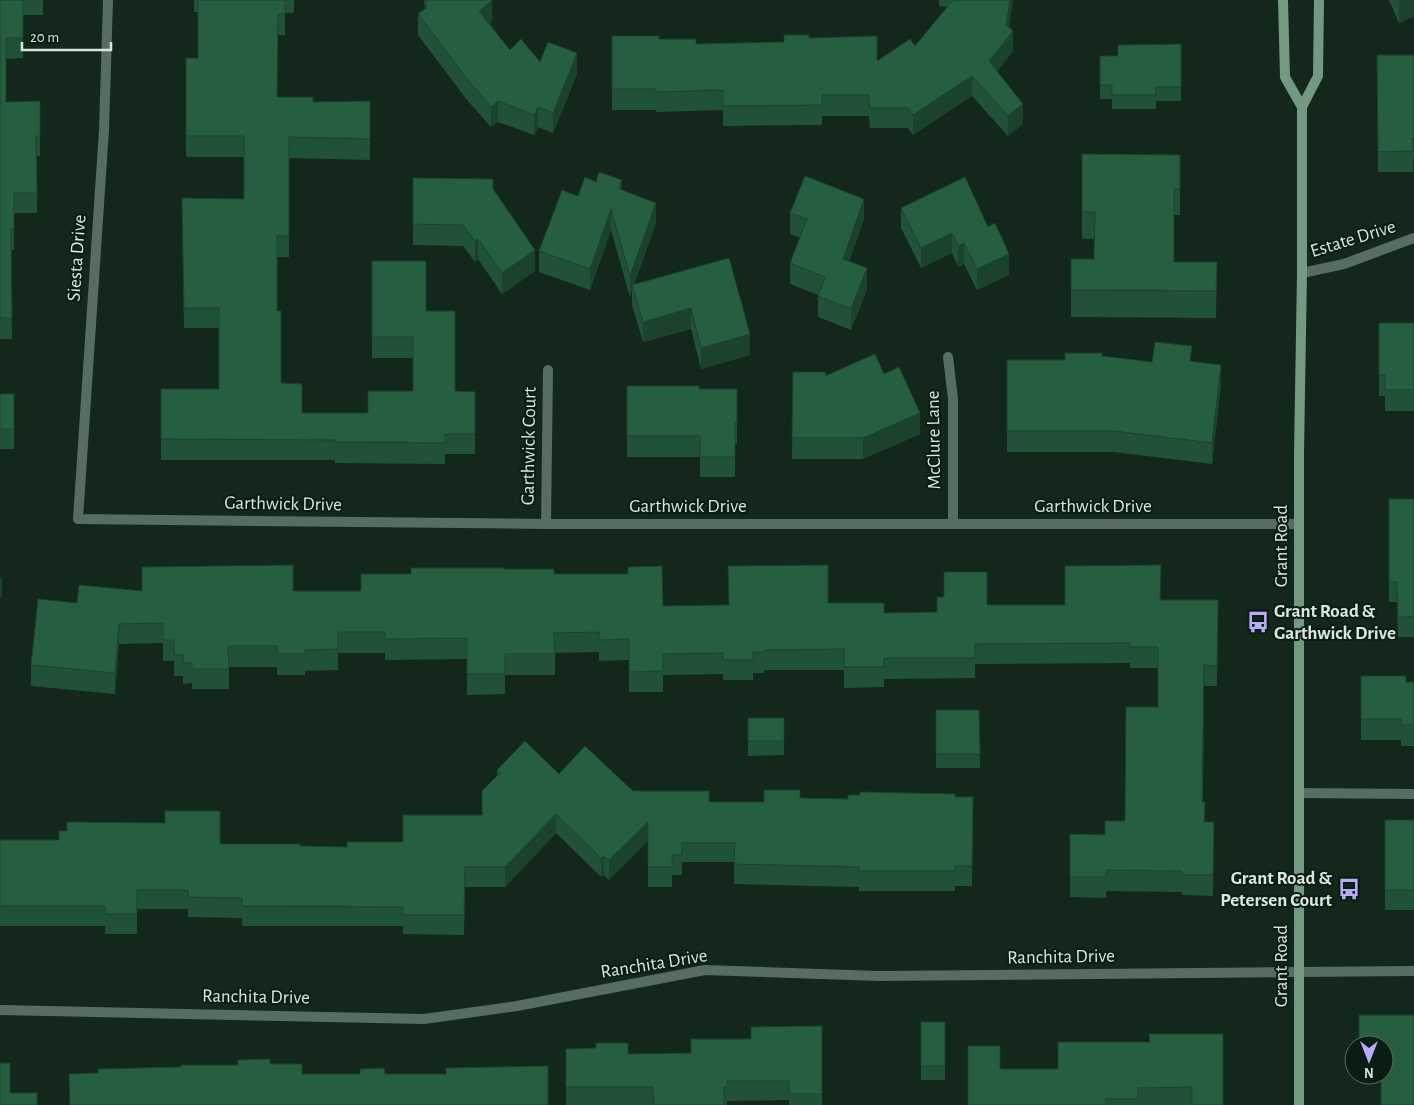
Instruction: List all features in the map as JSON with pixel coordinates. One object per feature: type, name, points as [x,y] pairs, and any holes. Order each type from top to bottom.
[{"type":"main road","name":"Grant Road","points":[[1283,0],[1285,77],[1302,107]]},
{"type":"main road","name":"Grant Road","points":[[1299,1105],[1299,524],[1302,107],[1318,76],[1319,0]]},
{"type":"street","name":"Siesta Drive","points":[[78,519],[104,130],[108,0]]},
{"type":"street","name":"Estate Drive","points":[[1302,273],[1344,264],[1414,238]]},
{"type":"street","name":"McClure Lane","points":[[948,357],[953,399],[953,523]]},
{"type":"street","name":"Garthwick Court","points":[[546,524],[548,370]]},
{"type":"street","name":"Garthwick Drive","points":[[78,519],[546,524],[1299,524]]},
{"type":"street","points":[[1300,793],[1414,794]]},
{"type":"street","name":"Ranchita Drive","points":[[0,1010],[424,1018],[518,1006],[705,970],[879,976],[1414,971]]},
{"type":"building","points":[[0,0],[23,0],[23,38],[6,38],[6,102],[40,101],[40,136],[36,136],[37,193],[14,193],[14,229],[11,229],[12,318],[0,318]]},
{"type":"building","points":[[198,0],[285,0],[285,14],[278,14],[277,97],[313,97],[313,102],[370,101],[370,139],[289,137],[289,236],[277,236],[277,311],[281,311],[281,383],[302,384],[302,413],[368,413],[368,391],[413,391],[413,337],[372,337],[372,261],[426,261],[426,311],[455,311],[455,391],[475,392],[475,434],[445,434],[445,443],[161,439],[161,389],[219,389],[219,308],[184,308],[182,198],[244,199],[244,136],[186,136],[186,58],[198,58]]},
{"type":"building","points":[[426,0],[492,0],[479,11],[510,50],[521,39],[540,62],[548,42],[577,53],[553,113],[538,107],[534,115],[498,101],[491,107],[467,79],[418,14],[426,8]]},
{"type":"building","points":[[953,0],[1010,0],[1006,25],[1013,31],[989,61],[1023,104],[1008,116],[972,76],[913,115],[908,108],[870,108],[869,95],[822,95],[822,105],[723,106],[723,90],[656,92],[656,89],[612,89],[612,36],[659,36],[659,39],[696,39],[696,44],[784,42],[784,35],[809,35],[809,38],[877,36],[877,61],[910,39],[915,46]]},
{"type":"building","points":[[1181,44],[1181,87],[1156,87],[1156,95],[1112,95],[1112,85],[1100,85],[1100,56],[1118,56],[1118,45]]},
{"type":"building","points":[[1377,55],[1414,55],[1413,151],[1378,152]]},
{"type":"building","points":[[1082,154],[1180,155],[1180,189],[1174,189],[1174,262],[1217,262],[1216,291],[1071,290],[1071,259],[1094,259],[1095,212],[1082,212]]},
{"type":"building","points":[[599,172],[622,180],[619,189],[656,203],[630,276],[611,209],[590,269],[539,251],[562,190],[578,196],[585,177],[596,182]]},
{"type":"building","points":[[805,176],[864,199],[843,259],[867,268],[851,309],[818,296],[825,277],[790,263],[807,219],[790,213]]},
{"type":"building","points":[[965,177],[988,227],[995,223],[1009,254],[977,269],[964,243],[958,246],[952,233],[921,248],[901,208]]},
{"type":"building","points":[[413,178],[493,179],[493,189],[535,250],[502,273],[478,239],[475,241],[463,225],[413,224]]},
{"type":"building","points":[[729,258],[750,334],[701,348],[691,308],[643,322],[632,285]]},
{"type":"building","points":[[1379,323],[1414,323],[1414,390],[1385,390],[1385,375],[1379,375]]},
{"type":"building","points":[[1155,342],[1192,346],[1190,361],[1221,365],[1212,443],[1114,431],[1007,431],[1007,360],[1065,360],[1065,353],[1102,353],[1102,356],[1152,362]]},
{"type":"building","points":[[875,354],[884,374],[899,367],[920,413],[863,438],[792,438],[793,372],[826,372],[825,376]]},
{"type":"building","points":[[627,386],[699,386],[699,389],[737,389],[735,457],[700,457],[700,436],[627,436]]},
{"type":"building","points":[[0,394],[14,394],[14,429],[0,429]]},
{"type":"building","points":[[1389,499],[1414,499],[1414,617],[1398,617],[1397,582],[1389,582]]},
{"type":"building","points":[[293,565],[293,591],[361,591],[361,574],[411,574],[411,568],[554,569],[554,574],[628,574],[628,567],[662,566],[663,606],[729,605],[728,566],[828,565],[828,603],[884,603],[884,613],[937,612],[937,597],[944,597],[944,572],[987,572],[987,605],[1065,605],[1065,566],[1161,565],[1160,600],[1218,600],[1217,666],[1204,665],[1202,802],[1205,802],[1204,822],[1214,822],[1213,875],[1182,875],[1182,871],[1106,870],[1106,877],[1070,877],[1070,834],[1105,835],[1105,821],[1125,821],[1126,707],[1158,707],[1158,647],[1130,647],[1130,643],[975,644],[975,658],[884,658],[884,667],[844,667],[844,649],[764,650],[764,652],[753,652],[753,660],[723,660],[723,653],[663,654],[663,671],[629,672],[629,639],[599,640],[599,632],[554,633],[555,654],[505,654],[505,674],[467,674],[467,638],[385,639],[385,632],[338,632],[338,649],[305,650],[305,654],[277,654],[277,646],[228,646],[229,669],[192,669],[192,663],[183,663],[183,655],[174,655],[174,640],[163,640],[163,623],[119,624],[115,673],[31,665],[38,599],[77,603],[79,585],[142,591],[142,567]]},
{"type":"building","points":[[1361,676],[1406,676],[1406,682],[1414,682],[1414,725],[1401,725],[1401,719],[1361,719]]},
{"type":"building","points":[[936,710],[979,710],[980,754],[936,754]]},
{"type":"building","points":[[748,718],[784,718],[784,741],[748,741]]},
{"type":"building","points":[[525,741],[559,774],[585,746],[633,791],[709,791],[709,802],[764,802],[764,790],[800,790],[800,798],[848,799],[848,795],[860,795],[860,792],[955,794],[955,797],[973,797],[972,866],[955,866],[955,871],[859,871],[859,867],[734,864],[735,843],[682,843],[682,855],[672,855],[672,867],[648,867],[648,822],[609,860],[604,856],[601,858],[556,814],[505,867],[465,867],[464,915],[403,915],[403,907],[242,906],[242,898],[188,897],[188,890],[137,890],[137,914],[105,914],[105,906],[0,906],[0,840],[59,840],[59,831],[67,831],[67,822],[165,823],[165,811],[220,811],[220,844],[300,844],[300,846],[347,847],[347,842],[403,842],[403,815],[482,815],[482,791],[500,773],[497,770]]},
{"type":"building","points":[[1385,820],[1414,820],[1414,890],[1385,890]]},
{"type":"building","points":[[1359,1015],[1414,1015],[1414,1105],[1381,1105],[1381,1085],[1394,1085],[1394,1035],[1359,1035]]},
{"type":"building","points":[[921,1022],[945,1022],[945,1066],[921,1066]]},
{"type":"building","points":[[822,1026],[822,1094],[789,1094],[789,1081],[727,1081],[727,1087],[724,1087],[724,1105],[654,1105],[653,1087],[566,1087],[566,1049],[596,1048],[596,1043],[628,1043],[628,1054],[691,1053],[691,1039],[751,1039],[751,1027]]},
{"type":"building","points":[[1149,1034],[1223,1034],[1223,1105],[1192,1105],[1192,1087],[1138,1088],[1138,1099],[1106,1099],[1106,1105],[968,1105],[968,1046],[1000,1046],[1000,1069],[1058,1069],[1058,1042],[1150,1042]]},
{"type":"building","points":[[270,1059],[270,1064],[302,1064],[302,1074],[360,1074],[360,1069],[384,1068],[385,1074],[446,1074],[446,1068],[548,1066],[548,1105],[70,1105],[69,1074],[98,1073],[98,1069],[181,1067],[181,1065],[238,1065],[238,1060]]},
{"type":"building","points":[[0,1063],[10,1063],[10,1093],[37,1093],[37,1105],[0,1105]]},
{"type":"place","name":"Grant Road & Garthwick Drive","points":[[1258,622]]},
{"type":"place","name":"Grant Road & Petersen Court","points":[[1349,889]]}]
